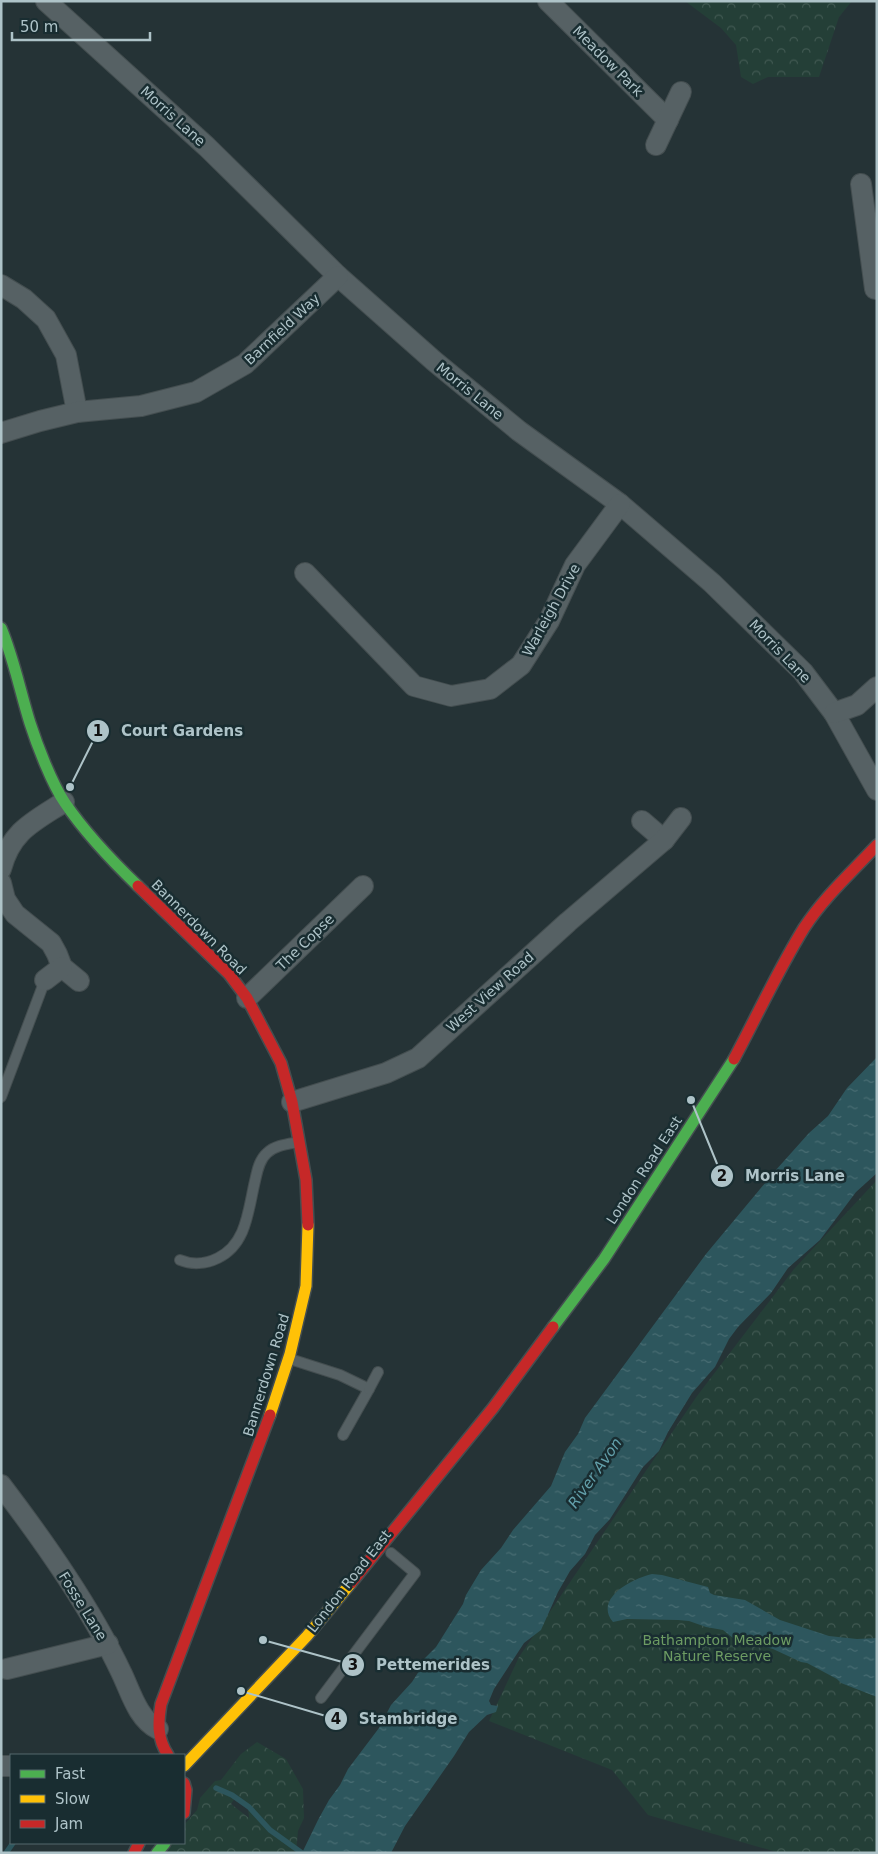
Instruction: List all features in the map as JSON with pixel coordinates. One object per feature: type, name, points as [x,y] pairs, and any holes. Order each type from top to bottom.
[{"type":"street","name":"Morris Lane","points":[[46,1],[207,147],[338,276],[434,361],[511,425],[620,504],[712,583],[803,672],[834,714],[877,790]]},
{"type":"street","name":"Meadow Park","points":[[548,1],[668,120]]},
{"type":"street","points":[[656,145],[681,92]]},
{"type":"street","points":[[861,184],[875,289],[877,289]]},
{"type":"street","name":"Barnfield Way","points":[[1,433],[77,412],[141,406],[196,392],[245,364],[338,276]]},
{"type":"street","points":[[1,285],[24,299],[46,319],[66,355],[77,412]]},
{"type":"street","name":"Warleigh Drive","points":[[305,573],[414,686],[451,696],[490,689],[521,664],[549,621],[575,565],[620,504]]},
{"type":"street","name":"Bannerdown Road","points":[[1,628],[11,652],[30,723],[46,764],[64,802],[104,853],[229,974],[247,998],[281,1063],[292,1102],[306,1180],[308,1236],[306,1286],[298,1327],[259,1448],[161,1704],[158,1729],[162,1747],[167,1754]]},
{"type":"street","points":[[834,714],[857,705],[877,687]]},
{"type":"street","points":[[1,869],[5,854],[15,837],[35,820],[64,802]]},
{"type":"street","name":"West View Road","points":[[292,1102],[386,1073],[418,1058],[568,922],[664,840],[682,818]]},
{"type":"street","points":[[642,821],[664,840]]},
{"type":"street","name":"London Road East","points":[[185,1766],[324,1616],[476,1430],[604,1259],[657,1179],[733,1062],[805,927],[828,896],[877,845]]},
{"type":"street","points":[[1,883],[5,899],[15,914],[51,944],[62,967],[79,981]]},
{"type":"street","name":"The Copse","points":[[247,998],[363,886]]},
{"type":"street","points":[[45,980],[62,967]]},
{"type":"street","name":"London Road East","points":[[394,1549],[441,1486],[476,1430]]},
{"type":"street","name":"Fosse Lane","points":[[1,1485],[36,1531],[108,1644],[140,1713],[149,1724],[158,1729]]},
{"type":"street","points":[[4,1669],[108,1644]]},
{"type":"street","name":"London Road East","points":[[185,1767],[202,1767]]},
{"type":"street","points":[[185,1786],[185,1802]]},
{"type":"lane","points":[[1,1097],[45,980]]},
{"type":"lane","points":[[180,1260],[198,1263],[211,1261],[231,1249],[242,1234],[257,1172],[263,1157],[273,1149],[300,1141]]},
{"type":"lane","points":[[289,1358],[340,1375],[369,1389]]},
{"type":"lane","points":[[343,1435],[378,1372]]},
{"type":"lane","points":[[321,1698],[415,1573],[394,1549]]},
{"type":"green space","points":[[685,1],[852,1],[839,17],[819,77],[768,77],[753,84],[741,77],[736,45],[721,28]]},
{"type":"green space","name":"Bathampton Meadow Nature Reserve","points":[[877,1180],[877,1853],[780,1853],[648,1815],[612,1770],[489,1721],[519,1657],[697,1396],[794,1269]]},
{"type":"green space","points":[[257,1742],[286,1759],[303,1789],[304,1818],[298,1831],[296,1853],[160,1853],[166,1844],[185,1844],[185,1824],[197,1810],[200,1798],[215,1781],[221,1780],[241,1754]],"holes":[[[235,1798],[248,1808],[249,1818],[231,1804]]]},
{"type":"water","name":"River Avon","points":[[877,1057],[877,1173],[856,1192],[820,1240],[788,1268],[771,1293],[729,1339],[715,1367],[692,1393],[668,1432],[659,1451],[643,1467],[610,1519],[595,1535],[585,1554],[570,1571],[558,1592],[541,1630],[524,1643],[494,1689],[489,1701],[491,1705],[498,1706],[496,1712],[487,1715],[469,1732],[405,1826],[391,1853],[302,1853],[318,1820],[348,1769],[379,1728],[391,1705],[412,1682],[421,1668],[424,1659],[436,1647],[463,1604],[466,1595],[481,1570],[551,1486],[565,1452],[578,1434],[585,1418],[706,1254],[775,1171],[809,1133],[828,1116],[847,1088]]},
{"type":"water","points":[[652,1574],[708,1587],[710,1593],[714,1595],[745,1600],[780,1620],[829,1636],[857,1639],[877,1638],[877,1697],[841,1683],[807,1663],[773,1649],[733,1638],[723,1630],[678,1620],[627,1619],[613,1622],[608,1613],[608,1605],[612,1597],[626,1585]]},
{"type":"waterway","points":[[216,1788],[232,1795],[249,1807],[270,1830],[302,1853]]},
{"type":"waterway","points":[[6,1853],[12,1844]]},
{"type":"traffic: fast","points":[[1,628],[33,732],[55,786],[65,803],[90,836],[138,886]]},
{"type":"traffic: fast","points":[[553,1327],[604,1259],[734,1059]]},
{"type":"traffic: fast","points":[[157,1853],[164,1844]]},
{"type":"traffic: slow","points":[[270,1415],[290,1354],[306,1286],[308,1225]]},
{"type":"traffic: slow","points":[[185,1765],[307,1636],[351,1583]]},
{"type":"traffic: jam","points":[[734,1059],[776,977],[804,928],[829,895],[877,845]]},
{"type":"traffic: jam","points":[[138,886],[229,974],[247,998],[281,1063],[292,1102],[306,1180],[308,1225]]},
{"type":"traffic: jam","points":[[351,1583],[493,1408],[553,1327]]},
{"type":"traffic: jam","points":[[167,1754],[164,1749],[159,1730],[161,1704],[270,1415]]},
{"type":"traffic: jam","points":[[185,1786],[185,1802]]},
{"type":"traffic: jam","points":[[134,1853],[138,1844]]},
{"type":"place","name":"Court Gardens","points":[[70,787]]},
{"type":"place","name":"Morris Lane","points":[[691,1100]]},
{"type":"place","name":"Pettemerides","points":[[263,1640]]},
{"type":"place","name":"Stambridge","points":[[241,1691]]}]
